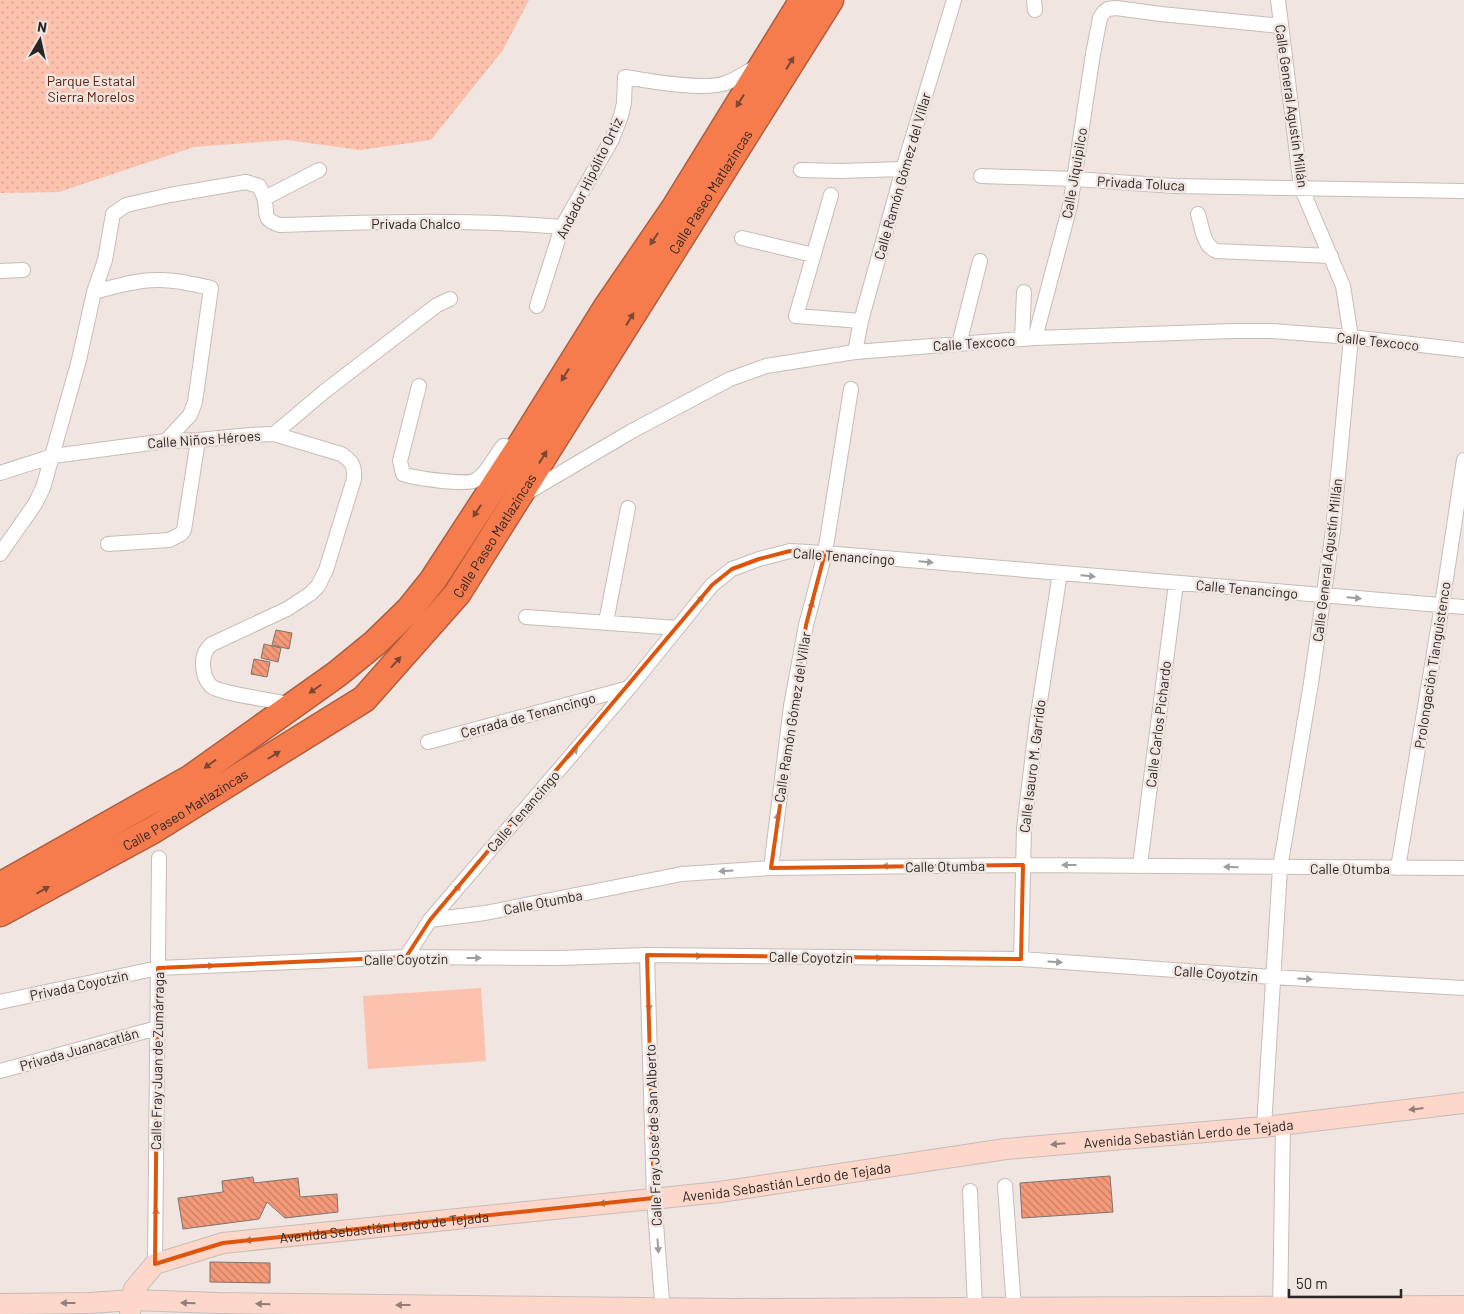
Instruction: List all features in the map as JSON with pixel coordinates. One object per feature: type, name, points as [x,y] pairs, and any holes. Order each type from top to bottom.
[{"type":"highway","name":"Calle Paseo Matlazincas","points":[[0,886],[191,778],[337,674],[375,643],[409,610],[433,580],[608,307],[674,209],[803,0]]},
{"type":"highway","name":"Calle Paseo Matlazincas","points":[[0,913],[153,830],[364,699],[457,594],[830,0]]},
{"type":"main road","name":"Avenida Sebastián Lerdo de Tejada","points":[[155,1264],[224,1243],[720,1192],[1006,1149],[1273,1126],[1464,1103]]},
{"type":"main road","points":[[131,1307],[134,1289],[155,1264]]},
{"type":"main road","points":[[155,1264],[158,1308]]},
{"type":"main road","points":[[0,1304],[90,1303],[158,1308],[662,1310],[1014,1308],[1280,1311],[1464,1306]]},
{"type":"street","name":"Calle Ramón Gómez del Villar","points":[[855,352],[861,321],[903,169],[954,0]]},
{"type":"street","points":[[1162,0],[1161,14],[1281,26]]},
{"type":"street","name":"Calle General Agustín Millán","points":[[1278,0],[1301,187],[1343,286],[1351,337],[1336,499],[1324,596],[1280,868],[1272,977],[1273,1126],[1280,1311]]},
{"type":"street","name":"Calle Jiquipilco","points":[[1028,338],[1070,206],[1100,18],[1108,9],[1116,8],[1161,14]]},
{"type":"street","name":"Andador Hipólito Ortiz","points":[[537,306],[562,227],[612,139],[621,116],[624,103],[624,77],[693,85],[715,85],[726,83],[765,62]]},
{"type":"street","points":[[801,170],[903,169]]},
{"type":"street","points":[[0,554],[44,488],[79,360],[94,292],[105,260],[113,214],[126,205],[170,195],[246,182],[262,192],[319,170]]},
{"type":"street","name":"Privada Toluca","points":[[981,176],[1075,179],[1174,186],[1301,187]]},
{"type":"street","points":[[1301,187],[1464,190]]},
{"type":"street","name":"Privada Chalco","points":[[262,192],[265,215],[270,222],[280,225],[512,223],[562,227]]},
{"type":"street","points":[[831,194],[796,316],[861,321]]},
{"type":"street","points":[[1198,214],[1207,244],[1216,251],[1331,256]]},
{"type":"street","points":[[742,238],[814,255]]},
{"type":"street","points":[[959,344],[980,261]]},
{"type":"street","points":[[0,271],[23,270]]},
{"type":"street","points":[[94,292],[145,280],[178,281],[211,288],[196,402],[190,415],[166,441]]},
{"type":"street","points":[[1024,292],[1028,338]]},
{"type":"street","points":[[274,434],[325,391],[437,305],[450,299]]},
{"type":"street","name":"Calle Texcoco","points":[[518,498],[632,431],[730,379],[766,366],[855,352],[1028,338],[1272,331],[1351,337],[1464,350]]},
{"type":"street","points":[[419,386],[400,461],[403,474],[414,478],[471,482],[482,476],[503,446],[519,448]]},
{"type":"street","name":"Calle Ramón Gómez del Villar","points":[[771,868],[791,706],[806,625],[825,553],[851,389]]},
{"type":"street","name":"Calle Niños Héroes","points":[[0,473],[53,456],[166,441],[274,434],[340,454],[350,459],[354,468],[354,479],[326,570],[318,586],[288,609],[212,644],[206,649],[203,656],[203,670],[212,686],[224,692],[292,705]]},
{"type":"street","points":[[108,544],[169,540],[181,534],[184,530],[198,440]]},
{"type":"street","name":"Prolongación Tianguistenco","points":[[1398,868],[1442,606],[1464,460]]},
{"type":"street","points":[[606,622],[628,508]]},
{"type":"street","name":"Calle Tenancingo","points":[[406,957],[430,920],[629,688],[712,585],[732,569],[758,559],[790,551],[825,553],[1464,607]]},
{"type":"street","name":"Calle Isauro M. Garrido","points":[[1021,959],[1024,828],[1035,730],[1060,573]]},
{"type":"street","name":"Calle Carlos Pichardo","points":[[1140,865],[1176,583]]},
{"type":"street","points":[[526,617],[678,628]]},
{"type":"street","name":"Cerrada de Tenancingo","points":[[428,742],[629,688]]},
{"type":"street","name":"Calle Fray Juan de Zumárraga","points":[[155,1264],[158,858]]},
{"type":"street","name":"Calle Otumba","points":[[430,920],[485,913],[682,874],[771,868],[1023,864],[1280,868],[1464,868]]},
{"type":"street","name":"Calle Coyotzin","points":[[158,968],[406,957],[559,958],[647,955],[1021,959],[1272,977],[1464,988]]},
{"type":"street","name":"Calle Fray José de San Alberto","points":[[647,955],[654,1198],[662,1310]]},
{"type":"street","name":"Privada Coyotzin","points":[[0,1002],[158,968]]},
{"type":"street","name":"Privada Juanacatlán","points":[[0,1072],[157,1028]]},
{"type":"street","points":[[1005,1186],[1014,1308]]},
{"type":"street","points":[[970,1191],[975,1308]]},
{"type":"highlighted area","points":[[790,551],[825,553],[806,625],[771,868],[1023,865],[1021,959],[647,955],[654,1198],[223,1243],[155,1264],[158,968],[406,957],[430,920],[712,585],[732,569],[759,559]]},
{"type":"green space","name":"Parque Estatal Sierra Morelos","points":[[0,0],[529,0],[503,50],[431,140],[360,150],[287,140],[194,147],[59,192],[0,193]]},
{"type":"green space","points":[[481,988],[486,1061],[368,1069],[363,996]]},
{"type":"building","points":[[276,630],[292,633],[289,649],[272,645]]},
{"type":"building","points":[[264,644],[281,648],[278,662],[261,658]]},
{"type":"building","points":[[254,659],[270,662],[267,677],[251,674]]},
{"type":"building","points":[[1110,1176],[1113,1212],[1022,1218],[1020,1183]]},
{"type":"building","points":[[253,1177],[254,1183],[298,1178],[300,1197],[337,1194],[338,1212],[285,1218],[267,1202],[259,1219],[183,1229],[178,1198],[223,1192],[222,1181]]},
{"type":"building","points":[[210,1262],[270,1263],[270,1283],[210,1282]]}]
